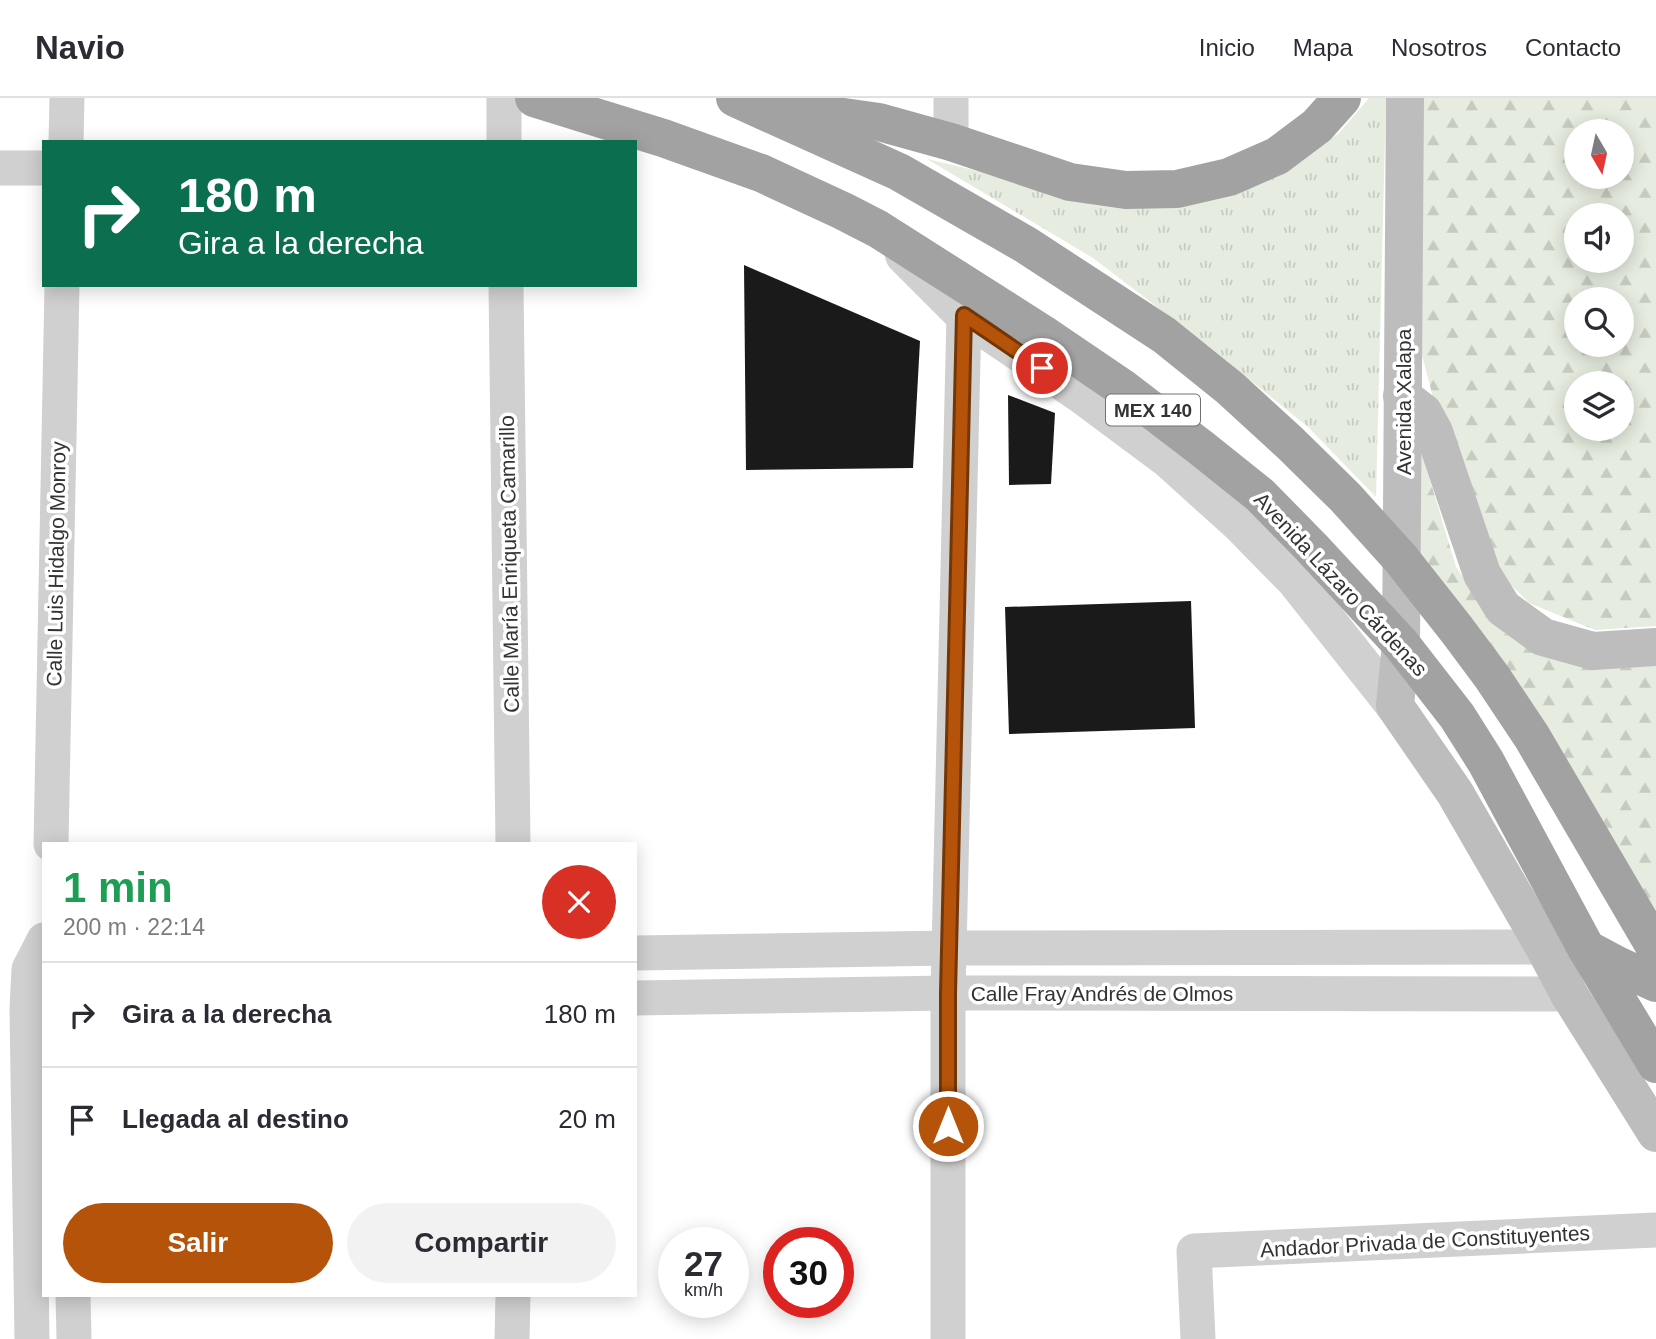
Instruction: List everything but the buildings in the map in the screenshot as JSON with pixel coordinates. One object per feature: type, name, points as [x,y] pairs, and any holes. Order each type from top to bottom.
[{"type":"highway","name":"Avenida Lázaro Cárdenas","points":[[534,98],[663,138],[761,173],[878,229],[1124,388],[1260,495],[1401,644],[1457,716],[1486,762],[1586,948],[1656,1063]]},
{"type":"highway","name":"MEX 140","points":[[735,98],[899,172],[1026,245],[1164,335],[1230,388],[1290,443],[1345,497],[1401,559],[1492,677],[1532,737],[1656,949]]},
{"type":"highway","points":[[775,115],[829,115],[879,122],[951,142],[1070,182],[1126,190],[1177,189],[1229,177],[1277,156],[1317,126],[1342,98]]},
{"type":"highway","points":[[1586,948],[1656,983]]},
{"type":"main road","name":"Avenida Xalapa","points":[[1395,706],[1401,644],[1405,98]]},
{"type":"main road","points":[[1402,396],[1423,412],[1434,432],[1482,574],[1503,608],[1543,637],[1593,651],[1656,647]]},
{"type":"main road","points":[[1395,706],[1455,793],[1569,994],[1656,1133]]},
{"type":"street","points":[[66,140],[67,98]]},
{"type":"street","points":[[504,98],[504,140]]},
{"type":"street","points":[[951,98],[951,142]]},
{"type":"street","points":[[0,168],[42,168]]},
{"type":"street","points":[[878,229],[964,315],[1082,395],[1168,459],[1240,524],[1295,580],[1395,706]]},
{"type":"street","name":"Calle Luis Hidalgo Monroy","points":[[51,842],[62,287]]},
{"type":"street","name":"Calle María Enriqueta Camarillo","points":[[506,287],[513,842]]},
{"type":"street","points":[[948,1339],[948,993],[964,315]]},
{"type":"street","points":[[637,953],[949,948],[1544,947]]},
{"type":"street","points":[[29,961],[24,1009],[32,1339]]},
{"type":"street","name":"Calle Fray Andrés de Olmos","points":[[637,998],[948,993],[1569,994]]},
{"type":"street","name":"Andador Privada de Constituyentes","points":[[1198,1339],[1194,1251],[1656,1230]]},
{"type":"street","points":[[73,1297],[74,1339]]},
{"type":"street","points":[[512,1339],[513,1297]]},
{"type":"green space","points":[[1369,98],[1386,98],[1376,497],[1308,427],[1093,258],[927,159],[1113,203],[1293,164],[1339,133]]},
{"type":"green space","points":[[1418,98],[1656,98],[1656,626],[1595,630],[1529,603],[1480,553],[1455,483],[1412,316]]},
{"type":"green space","points":[[1416,433],[1456,567],[1504,633],[1573,663],[1656,664],[1656,938],[1419,583]]},
{"type":"route","points":[[948,1126],[948,993],[964,315],[1042,368]]}]
